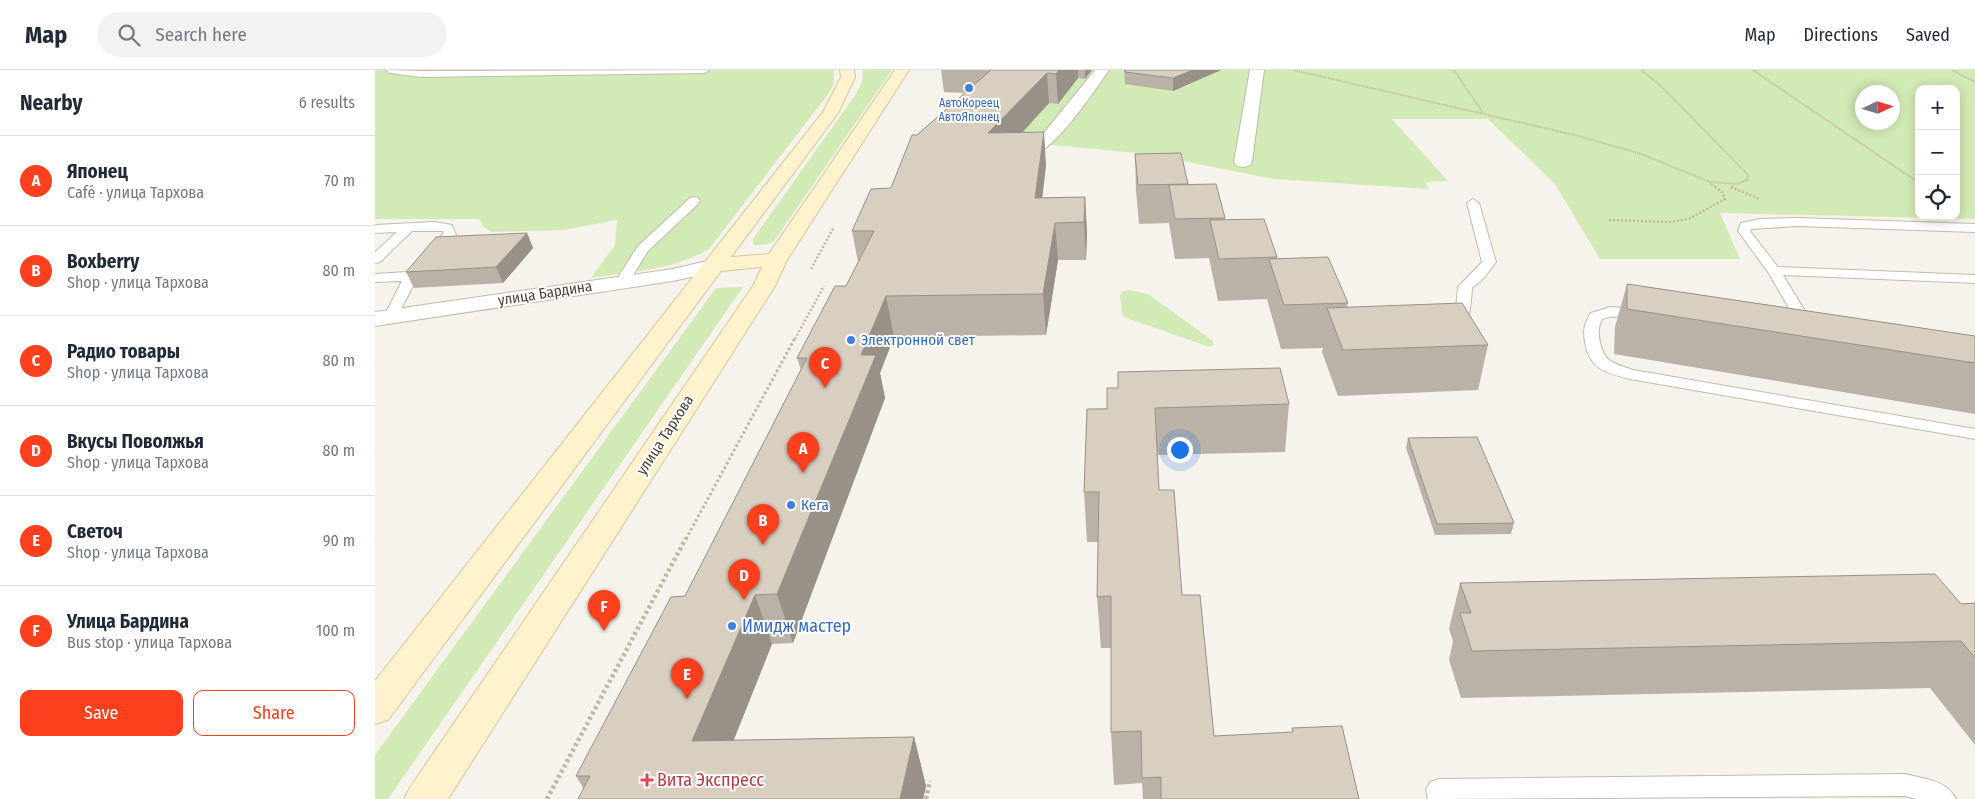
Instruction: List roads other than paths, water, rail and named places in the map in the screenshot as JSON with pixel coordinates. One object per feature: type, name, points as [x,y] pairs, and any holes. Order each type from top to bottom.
[{"type":"main road","points":[[375,709],[830,113],[848,77],[847,70]]},
{"type":"main road","name":"улица Тархова","points":[[425,799],[764,286],[775,260],[902,70]]},
{"type":"main road","points":[[715,264],[775,260]]},
{"type":"street","points":[[1025,154],[1049,138],[1102,70]]},
{"type":"street","points":[[1243,162],[1257,70]]},
{"type":"street","name":"улица Бардина","points":[[383,318],[673,275],[715,264]]},
{"type":"lane","points":[[390,70],[421,74],[705,70]]},
{"type":"lane","points":[[623,282],[643,249],[694,201]]},
{"type":"lane","points":[[1452,342],[1463,309],[1465,288],[1489,262],[1473,203]]},
{"type":"lane","points":[[1795,337],[1814,340],[1774,271],[1744,232],[1745,226],[1759,223],[1798,222],[1975,228]]},
{"type":"lane","points":[[375,228],[434,226],[448,228],[450,235],[411,276],[383,318]]},
{"type":"lane","points":[[375,259],[409,227]]},
{"type":"lane","points":[[1774,271],[1975,279]]},
{"type":"lane","points":[[375,278],[411,276]]},
{"type":"lane","points":[[1662,316],[1611,311],[1596,316],[1590,330],[1595,356],[1607,366],[1630,374],[1975,434]]},
{"type":"lane","points":[[1441,799],[1439,790],[1905,785],[1936,793],[1943,799]]},
{"type":"place","name":"АвтоКореец АвтоЯпонец","points":[[969,88]]},
{"type":"place","name":"Электронной свет","points":[[851,340]]},
{"type":"place","name":"Радио товары","points":[[825,388]]},
{"type":"place","name":"Японец","points":[[803,473]]},
{"type":"place","name":"Кега","points":[[791,505]]},
{"type":"place","name":"Boxberry","points":[[763,545]]},
{"type":"place","name":"Вкусы Поволжья","points":[[744,600]]},
{"type":"place","name":"Имидж мастер","points":[[732,626]]},
{"type":"place","name":"Улица Бардина","points":[[604,631]]},
{"type":"place","name":"Светоч","points":[[687,699]]},
{"type":"place","name":"Вита Экспресс","points":[[647,780]]}]
